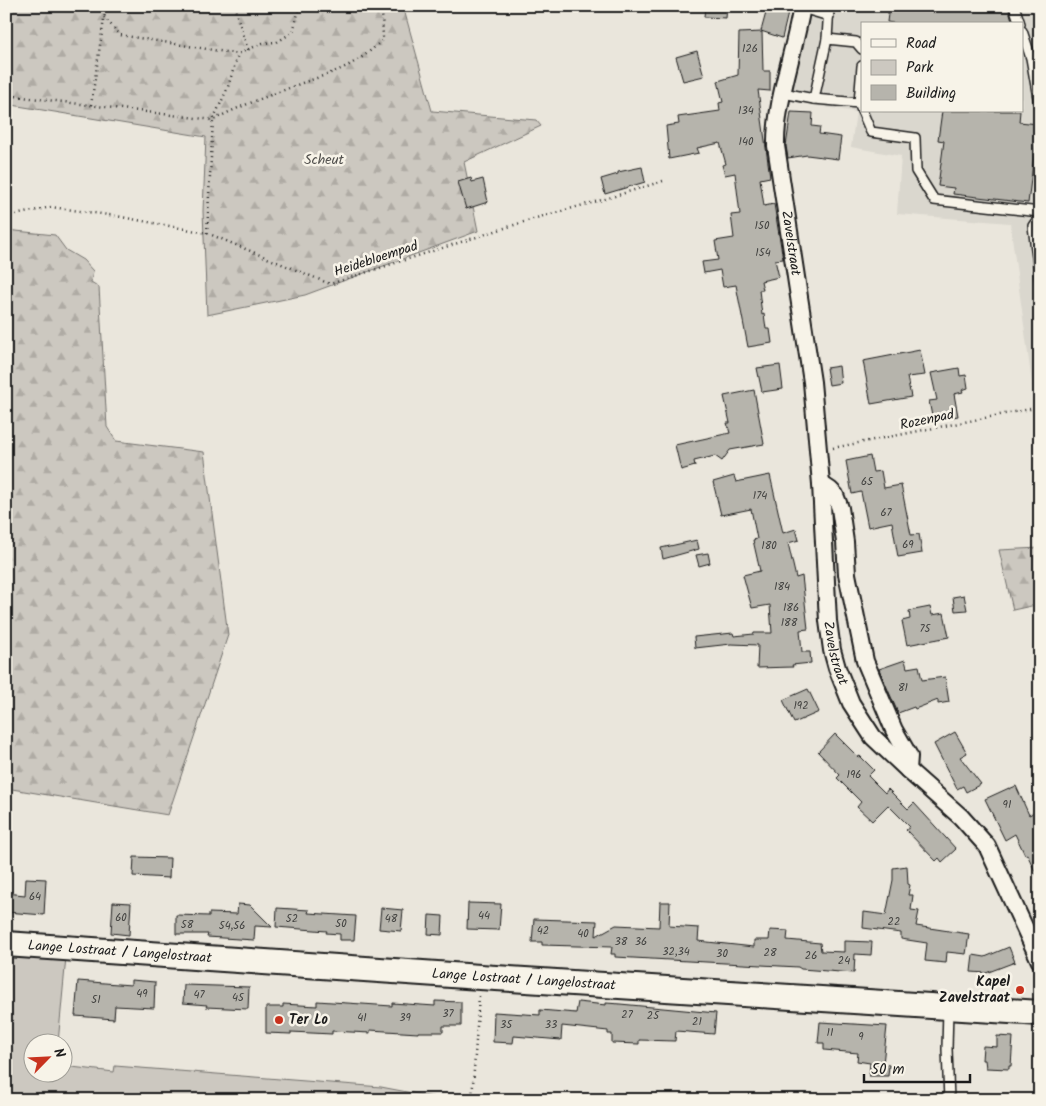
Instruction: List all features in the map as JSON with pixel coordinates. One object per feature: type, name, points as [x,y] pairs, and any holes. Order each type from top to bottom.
[{"type":"street","name":"Zavelstraat","points":[[802,7],[775,136],[812,382],[821,484],[828,621],[832,650],[851,703],[873,738],[961,817],[986,846],[1040,961]]},
{"type":"street","name":"Zavelstraat","points":[[821,484],[834,495],[840,508],[847,574],[865,661],[894,730],[909,756],[908,770]]},
{"type":"street","name":"Lange Lostraat / Langelostraat","points":[[6,944],[1040,1013]]},
{"type":"lane","points":[[1014,6],[1019,22]]},
{"type":"lane","points":[[802,7],[829,11],[827,39],[814,99]]},
{"type":"lane","points":[[1024,37],[1031,58],[1040,109]]},
{"type":"lane","points":[[827,39],[856,42],[861,48]]},
{"type":"lane","points":[[783,93],[861,108]]},
{"type":"lane","points":[[863,112],[871,132],[915,138],[916,171],[934,200],[1040,212]]},
{"type":"lane","points":[[1040,216],[1033,226],[1040,281]]},
{"type":"lane","points":[[948,1007],[949,1100]]},
{"type":"path","points":[[91,105],[106,6]]},
{"type":"path","points":[[234,6],[248,50]]},
{"type":"path","points":[[104,17],[120,35],[238,54],[263,43],[277,42],[293,32],[300,6]]},
{"type":"path","points":[[6,95],[213,120],[238,107],[331,74],[360,59],[383,40],[382,6]]},
{"type":"path","points":[[207,233],[213,120],[228,87],[238,54]]},
{"type":"path","name":"Heidebloempad","points":[[6,217],[51,207],[116,216],[207,233],[330,284],[536,218],[663,181]]},
{"type":"path","name":"Rozenpad","points":[[818,451],[1040,407]]},
{"type":"path","points":[[480,977],[472,1099],[480,1100]]},
{"type":"shaded area","points":[[802,6],[1040,6],[1040,404],[1035,405],[1010,223],[897,214],[901,156],[851,147],[856,112],[782,100]]},
{"type":"green space","name":"Scheut","points":[[6,6],[403,6],[432,111],[536,120],[541,126],[464,162],[478,231],[305,295],[207,315],[203,211],[206,137],[6,104]]},
{"type":"green space","points":[[6,230],[55,235],[66,250],[83,260],[93,271],[91,282],[99,287],[107,427],[116,441],[204,452],[228,635],[168,815],[6,788]]},
{"type":"green space","points":[[1040,548],[1040,604],[1013,610],[999,550]]},
{"type":"green space","points":[[8,956],[66,957],[59,1034],[22,1034],[22,1084],[72,1084],[72,1067],[114,1072],[115,1066],[381,1087],[433,1097],[433,1100],[6,1100]]},
{"type":"building","points":[[705,6],[727,6],[726,18],[704,17]]},
{"type":"building","points":[[889,6],[1008,6],[1012,22],[887,22]]},
{"type":"building","points":[[767,9],[788,13],[782,38],[761,31]]},
{"type":"building","points":[[762,32],[763,71],[770,71],[770,91],[758,90],[770,177],[760,179],[764,206],[774,204],[783,259],[775,260],[779,277],[761,281],[763,290],[759,290],[762,315],[764,314],[766,329],[770,329],[772,343],[748,347],[736,285],[723,287],[720,270],[704,273],[702,262],[718,260],[715,241],[734,238],[731,215],[740,214],[735,173],[725,175],[722,165],[726,164],[720,143],[697,148],[699,153],[669,159],[666,126],[679,124],[678,117],[720,111],[719,103],[723,102],[718,81],[738,75],[739,33]]},
{"type":"building","points":[[697,51],[704,76],[683,81],[676,57]]},
{"type":"building","points":[[791,112],[813,113],[812,126],[820,127],[819,134],[841,137],[838,159],[807,155],[788,158],[786,146]]},
{"type":"building","points":[[942,112],[1020,112],[1019,122],[1038,124],[1028,203],[953,194],[954,188],[938,186],[944,141],[938,140]]},
{"type":"building","points":[[642,167],[645,182],[605,194],[601,179],[618,174],[618,172]]},
{"type":"building","points":[[471,178],[472,182],[483,179],[488,202],[466,209],[458,182]]},
{"type":"building","points":[[920,350],[925,375],[907,377],[911,397],[871,404],[863,361]]},
{"type":"building","points":[[780,365],[783,389],[762,392],[757,368]]},
{"type":"building","points":[[839,366],[841,383],[829,385],[826,368]]},
{"type":"building","points":[[959,368],[960,376],[966,375],[968,388],[962,390],[963,392],[954,394],[958,416],[933,421],[929,401],[937,400],[931,373]]},
{"type":"building","points":[[754,390],[764,444],[730,450],[722,461],[715,456],[694,461],[695,466],[681,470],[675,445],[730,433],[727,423],[730,423],[724,396]]},
{"type":"building","points":[[870,456],[873,472],[881,471],[884,488],[901,485],[911,535],[919,534],[922,553],[898,557],[892,522],[868,527],[861,492],[852,494],[846,461]]},
{"type":"building","points":[[770,475],[783,533],[796,529],[799,540],[788,543],[796,578],[802,576],[808,629],[800,630],[802,652],[810,652],[811,663],[792,665],[793,667],[757,668],[758,645],[731,644],[695,648],[694,637],[733,633],[734,636],[772,633],[770,605],[752,608],[743,575],[760,571],[753,540],[757,539],[751,509],[721,515],[713,482],[734,476],[736,482]]},
{"type":"building","points":[[697,540],[699,549],[663,559],[661,548]]},
{"type":"building","points":[[708,553],[710,563],[699,566],[696,555]]},
{"type":"building","points":[[964,595],[967,610],[955,611],[953,597]]},
{"type":"building","points":[[930,607],[932,615],[944,613],[949,637],[907,645],[902,621],[910,619],[909,611]]},
{"type":"building","points":[[905,660],[907,668],[919,666],[922,680],[945,677],[949,702],[938,704],[938,700],[898,713],[879,669]]},
{"type":"building","points":[[808,689],[819,712],[794,723],[783,700]]},
{"type":"building","points":[[955,732],[967,753],[960,757],[981,784],[966,792],[963,786],[957,789],[934,744]]},
{"type":"building","points":[[835,734],[874,770],[868,776],[885,793],[888,789],[908,809],[914,803],[956,849],[942,862],[939,858],[936,861],[906,830],[910,827],[888,805],[872,821],[857,807],[861,802],[837,778],[840,775],[818,752]]},
{"type":"building","points":[[1016,786],[1029,815],[1040,810],[1040,882],[1015,834],[1005,840],[985,799]]},
{"type":"building","points":[[134,857],[170,858],[169,878],[133,876]]},
{"type":"building","points":[[907,866],[908,884],[910,885],[908,895],[913,895],[911,910],[919,911],[916,926],[969,934],[966,954],[947,952],[946,963],[925,961],[927,943],[901,939],[901,933],[863,928],[864,912],[886,915],[893,880],[893,868]]},
{"type":"building","points":[[26,878],[46,879],[44,915],[6,912],[6,893],[25,895]]},
{"type":"building","points":[[113,902],[131,903],[129,935],[111,933]]},
{"type":"building","points":[[660,902],[670,902],[669,926],[699,928],[698,941],[754,947],[754,940],[769,940],[770,930],[788,931],[787,940],[820,943],[821,951],[844,952],[844,941],[872,942],[871,955],[855,954],[854,973],[801,969],[798,967],[615,957],[615,954],[611,954],[612,947],[542,945],[542,942],[532,942],[534,919],[597,921],[596,936],[616,925],[659,927]]},
{"type":"building","points":[[468,903],[501,904],[499,930],[467,929]]},
{"type":"building","points":[[238,904],[250,905],[272,927],[255,926],[254,940],[207,937],[208,934],[176,934],[176,915],[209,916],[209,913],[237,914]]},
{"type":"building","points":[[277,908],[309,910],[308,913],[356,916],[354,940],[340,940],[340,934],[326,933],[327,931],[276,927]]},
{"type":"building","points":[[381,908],[403,910],[401,931],[379,929]]},
{"type":"building","points":[[429,915],[443,916],[442,935],[428,934]]},
{"type":"building","points":[[1009,947],[1015,962],[986,973],[971,972],[973,955],[985,957]]},
{"type":"building","points":[[131,980],[155,982],[154,1008],[115,1006],[114,1019],[75,1016],[78,981],[131,985]]},
{"type":"building","points":[[184,985],[249,987],[248,1009],[206,1007],[207,1005],[183,1003]]},
{"type":"building","points":[[317,1001],[392,1006],[392,1003],[435,1006],[435,1001],[461,1002],[461,1026],[443,1026],[443,1032],[418,1033],[370,1030],[370,1033],[332,1031],[332,1034],[266,1033],[266,1007],[283,1007],[283,1004],[317,1006]]},
{"type":"building","points":[[578,1002],[716,1013],[714,1034],[676,1031],[675,1041],[639,1040],[639,1044],[612,1043],[612,1034],[608,1034],[608,1031],[562,1026],[561,1040],[514,1036],[513,1043],[493,1042],[494,1012],[540,1015],[540,1010],[576,1013]]},
{"type":"building","points":[[820,1022],[887,1026],[883,1064],[889,1065],[888,1076],[869,1076],[870,1063],[857,1061],[858,1053],[824,1050],[824,1043],[818,1043]]},
{"type":"building","points":[[997,1036],[1013,1037],[1011,1066],[1009,1066],[1009,1069],[986,1068],[985,1060],[982,1060],[983,1046],[997,1047]]},
{"type":"place","name":"Kapel Zavelstraat","points":[[1020,990]]},
{"type":"place","name":"Ter Lo","points":[[279,1020]]}]
